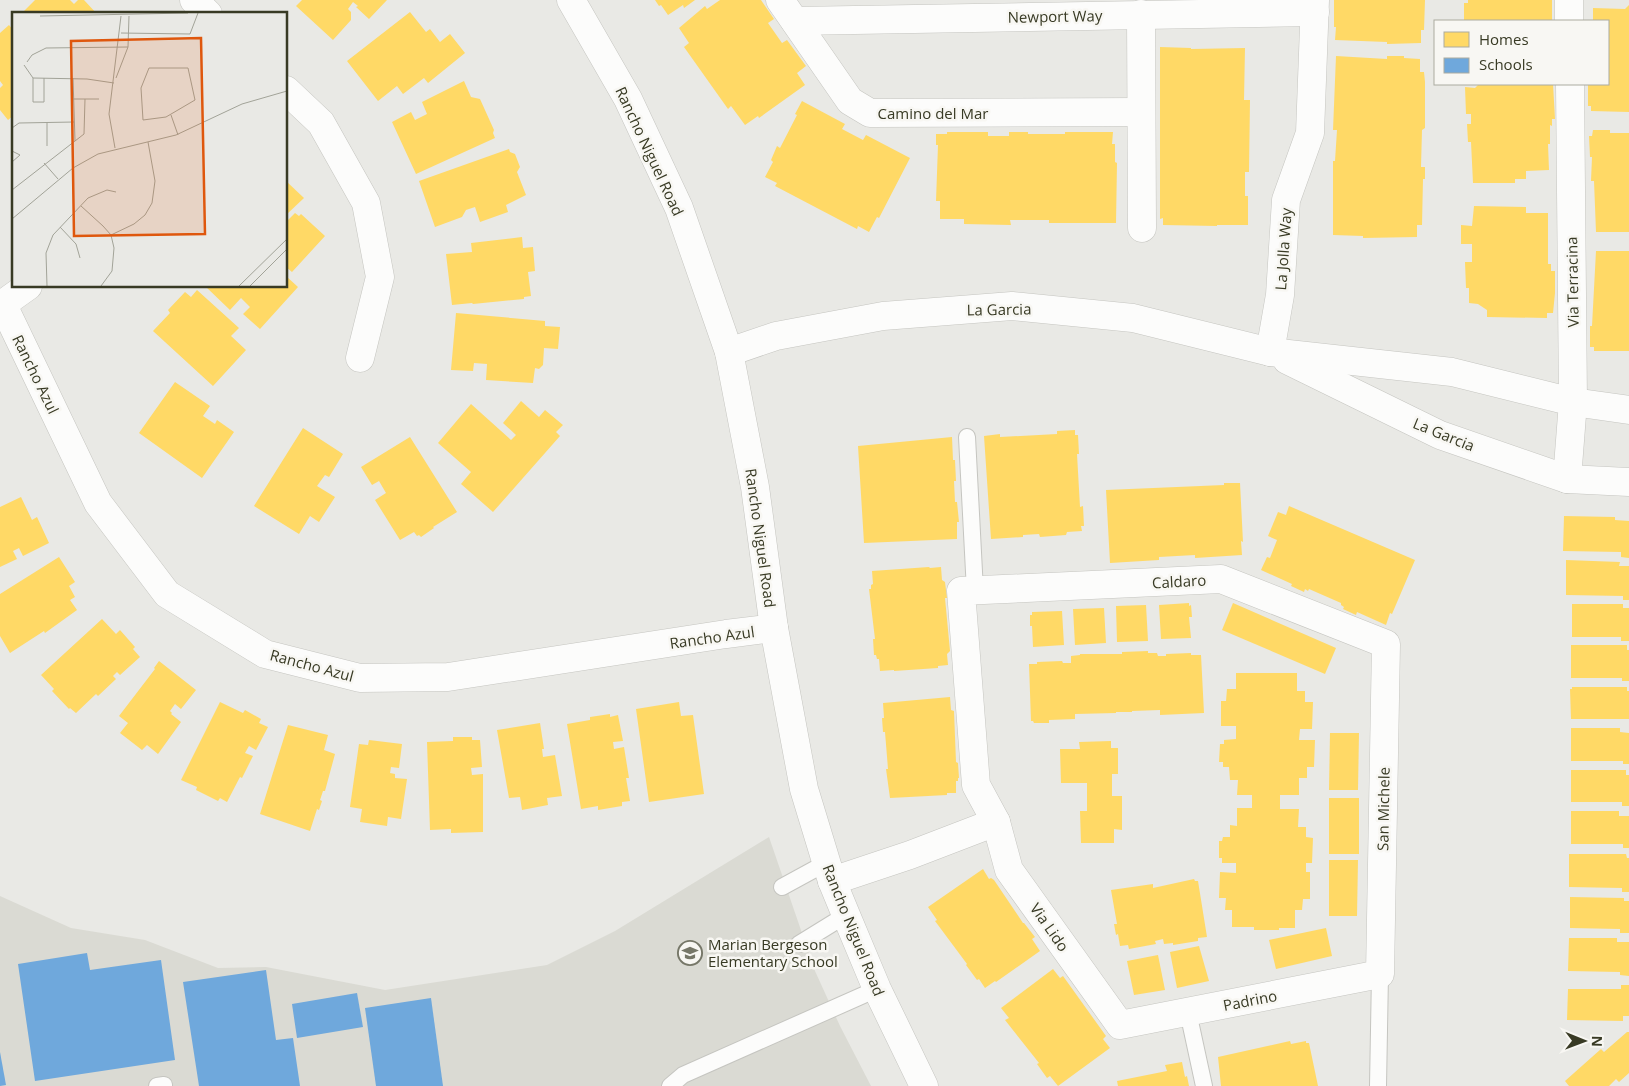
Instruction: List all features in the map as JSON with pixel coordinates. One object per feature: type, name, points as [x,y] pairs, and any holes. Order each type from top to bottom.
[{"type":"street","points":[[194,0],[206,12]]},
{"type":"street","name":"Rancho Niguel Road","points":[[571,0],[628,99],[679,208],[729,352],[755,487],[774,628],[804,789],[829,872],[846,915],[877,989],[924,1086]]},
{"type":"street","points":[[1569,0],[1569,20]]},
{"type":"street","name":"Newport Way","points":[[788,11],[955,9],[1141,14],[1315,6]]},
{"type":"street","name":"La Jolla Way","points":[[1270,352],[1280,295],[1286,200],[1310,133],[1315,6]]},
{"type":"street","name":"Camino del Mar","points":[[788,11],[850,101],[870,113],[1141,112]]},
{"type":"street","points":[[1141,14],[1142,228]]},
{"type":"street","name":"Via Terracina","points":[[1567,479],[1573,402],[1570,85]]},
{"type":"street","points":[[288,92],[321,123],[366,203],[380,277],[360,358]]},
{"type":"street","points":[[1,305],[25,288]]},
{"type":"street","name":"Rancho Azul","points":[[1,305],[98,503],[167,594],[265,654],[360,678],[448,677],[774,628]]},
{"type":"street","name":"La Garcia","points":[[729,352],[776,336],[883,316],[1012,306],[1133,318],[1270,352],[1452,372],[1573,402],[1629,410]]},
{"type":"street","name":"La Garcia","points":[[1270,352],[1440,435],[1567,479],[1629,482]]},
{"type":"street","name":"Caldaro","points":[[968,591],[1221,579],[1386,644]]},
{"type":"street","name":"Via Lido","points":[[968,591],[976,785],[996,822],[1009,870],[1120,1025]]},
{"type":"street","name":"San Michele","points":[[1380,974],[1386,644]]},
{"type":"street","points":[[829,872],[910,855],[996,822]]},
{"type":"street","name":"Padrino","points":[[1120,1025],[1380,974]]},
{"type":"lane","points":[[967,437],[968,591]]},
{"type":"lane","points":[[782,887],[829,872]]},
{"type":"lane","points":[[799,944],[846,915]]},
{"type":"lane","points":[[1378,1086],[1380,974]]},
{"type":"lane","points":[[670,1086],[683,1075],[877,989]]},
{"type":"lane","points":[[1188,1012],[1204,1086]]},
{"type":"shaded area","name":"Marian Bergeson Elementary School","points":[[769,837],[815,971],[840,1026],[871,1086],[0,1086],[0,896],[71,928],[145,940],[218,968],[266,967],[385,990],[547,965],[615,931]]},
{"type":"building: Homes","points":[[35,0],[70,0],[74,4],[78,0],[84,0],[95,12],[23,12]]},
{"type":"building: Homes","points":[[302,0],[387,0],[369,19],[353,2],[348,9],[351,12],[351,20],[333,40],[296,6]]},
{"type":"building: Homes","points":[[655,0],[695,0],[684,8],[683,5],[668,15]]},
{"type":"building: Homes","points":[[720,0],[761,0],[774,19],[768,23],[782,43],[787,40],[806,66],[797,73],[805,85],[759,118],[758,116],[745,125],[731,106],[728,109],[684,47],[689,43],[679,28],[705,6],[707,9]]},
{"type":"building: Homes","points":[[1334,0],[1425,0],[1424,30],[1421,30],[1421,43],[1387,44],[1387,42],[1335,40]]},
{"type":"building: Homes","points":[[1468,0],[1552,0],[1552,20],[1464,20],[1464,3],[1468,3]]},
{"type":"building: Homes","points":[[1629,5],[1629,112],[1591,111],[1591,106],[1588,106],[1588,85],[1609,85],[1609,20],[1593,20],[1593,8],[1625,9]]},
{"type":"building: Homes","points":[[410,12],[426,32],[430,29],[440,42],[450,34],[465,53],[428,83],[424,78],[403,94],[397,86],[378,101],[347,61]]},
{"type":"building: Homes","points":[[9,25],[12,29],[12,117],[8,120],[0,110],[0,88],[3,85],[0,81],[0,33]]},
{"type":"building: Homes","points":[[1160,47],[1191,49],[1245,48],[1244,100],[1250,100],[1249,172],[1245,172],[1245,196],[1248,196],[1248,225],[1163,225],[1163,218],[1160,219]]},
{"type":"building: Homes","points":[[1336,56],[1387,59],[1387,56],[1404,56],[1404,58],[1420,59],[1420,72],[1424,72],[1425,82],[1425,128],[1422,130],[1421,167],[1425,167],[1425,179],[1423,179],[1422,225],[1417,225],[1417,237],[1363,238],[1363,236],[1333,235],[1333,161],[1335,161],[1337,130],[1333,130]]},
{"type":"building: Homes","points":[[464,81],[471,97],[480,99],[494,130],[495,138],[416,174],[392,122],[411,112],[415,120],[427,114],[422,102]]},
{"type":"building: Homes","points":[[1478,85],[1553,85],[1555,119],[1552,119],[1552,126],[1550,125],[1550,144],[1548,144],[1549,170],[1526,171],[1526,179],[1515,179],[1515,183],[1473,183],[1471,142],[1468,142],[1467,124],[1471,124],[1471,114],[1466,114],[1465,87],[1475,88]]},
{"type":"building: Homes","points":[[802,101],[845,124],[842,129],[863,140],[866,135],[910,158],[879,218],[877,217],[869,232],[858,226],[857,229],[775,186],[777,183],[765,177],[773,162],[771,160],[777,146],[780,148]]},
{"type":"building: Homes","points":[[1593,130],[1610,130],[1610,133],[1629,133],[1629,232],[1596,232],[1594,181],[1591,181],[1592,157],[1590,157],[1589,136],[1592,136]]},
{"type":"building: Homes","points":[[947,132],[988,132],[988,136],[1009,136],[1009,132],[1065,134],[1065,132],[1113,132],[1112,144],[1115,144],[1115,162],[1117,163],[1116,223],[1049,223],[1049,220],[1010,220],[1011,225],[964,224],[964,219],[940,219],[940,201],[936,201],[938,145],[936,145],[936,134],[947,134]]},
{"type":"building: Homes","points":[[509,149],[510,152],[515,154],[520,167],[517,172],[526,195],[506,205],[508,212],[480,222],[475,207],[466,210],[462,217],[435,227],[419,181]]},
{"type":"building: Homes","points":[[288,183],[304,198],[288,213]]},
{"type":"building: Homes","points":[[1474,206],[1526,207],[1526,213],[1548,213],[1548,264],[1551,264],[1551,271],[1555,271],[1555,293],[1553,313],[1547,313],[1547,318],[1487,317],[1487,310],[1478,304],[1469,303],[1469,288],[1466,288],[1465,262],[1472,262],[1472,244],[1461,244],[1461,225],[1472,226]]},
{"type":"building: Homes","points":[[295,213],[299,216],[301,214],[325,236],[292,272],[288,269],[288,220]]},
{"type":"building: Homes","points":[[522,237],[523,248],[533,247],[535,271],[528,272],[531,296],[524,297],[524,299],[452,305],[446,254],[472,252],[471,243]]},
{"type":"building: Homes","points":[[1596,251],[1629,251],[1629,351],[1594,351],[1594,347],[1590,347]]},
{"type":"building: Homes","points":[[288,278],[298,287],[260,329],[243,314],[250,307],[241,298],[230,310],[207,288],[288,288]]},
{"type":"building: Homes","points":[[197,290],[239,328],[231,336],[246,350],[213,386],[153,331],[170,313],[168,310],[185,292],[191,297]]},
{"type":"building: Homes","points":[[456,313],[545,321],[545,326],[560,327],[558,349],[544,348],[543,365],[539,369],[535,368],[533,383],[486,380],[487,364],[474,363],[473,371],[451,370]]},
{"type":"building: Homes","points":[[175,382],[210,406],[203,416],[215,424],[217,420],[234,432],[202,478],[139,433]]},
{"type":"building: Homes","points":[[521,401],[539,417],[545,410],[563,425],[556,432],[560,436],[493,512],[461,484],[471,472],[438,443],[471,404],[511,440],[516,435],[503,423]]},
{"type":"building: Homes","points":[[303,428],[343,454],[329,477],[325,475],[317,486],[335,497],[319,522],[310,516],[299,534],[254,506]]},
{"type":"building: Homes","points":[[1075,430],[1075,435],[1078,435],[1079,454],[1077,454],[1080,507],[1083,506],[1084,526],[1081,526],[1082,531],[1067,532],[1066,535],[1040,537],[1039,534],[991,539],[984,436],[1000,434],[1000,437],[1057,434],[1057,431]]},
{"type":"building: Homes","points":[[410,437],[457,512],[421,537],[417,536],[414,532],[400,540],[375,500],[386,493],[379,481],[372,485],[361,467]]},
{"type":"building: Homes","points":[[952,437],[956,481],[954,481],[955,502],[957,502],[959,522],[957,522],[957,539],[864,543],[858,446]]},
{"type":"building: Homes","points":[[1224,483],[1240,483],[1242,555],[1195,558],[1195,555],[1159,557],[1159,560],[1110,563],[1106,490],[1224,485]]},
{"type":"building: Homes","points":[[21,497],[32,520],[37,517],[49,543],[23,556],[19,548],[13,551],[17,559],[0,567],[0,507]]},
{"type":"building: Homes","points":[[1289,506],[1415,560],[1386,625],[1357,612],[1356,615],[1343,609],[1344,607],[1341,603],[1309,589],[1308,591],[1305,589],[1304,592],[1291,586],[1292,584],[1261,570],[1267,557],[1270,558],[1277,540],[1268,536],[1278,512],[1286,515]]},
{"type":"building: Homes","points":[[1564,516],[1615,517],[1615,520],[1629,521],[1629,558],[1621,557],[1621,552],[1563,551]]},
{"type":"building: Homes","points":[[59,557],[75,582],[69,586],[75,597],[70,600],[77,610],[45,633],[44,631],[10,653],[0,636],[0,594]]},
{"type":"building: Homes","points":[[1566,560],[1620,562],[1619,566],[1629,566],[1629,600],[1623,600],[1623,596],[1566,595]]},
{"type":"building: Homes","points":[[941,567],[942,580],[945,582],[950,651],[947,654],[948,665],[938,666],[938,668],[880,671],[879,659],[874,655],[873,639],[875,639],[869,589],[871,589],[873,584],[872,571]]},
{"type":"building: Homes","points":[[1189,603],[1189,606],[1191,605],[1192,617],[1189,617],[1191,638],[1161,639],[1159,605]]},
{"type":"building: Homes","points":[[1233,603],[1336,648],[1325,674],[1222,630]]},
{"type":"building: Homes","points":[[1572,604],[1623,604],[1623,608],[1629,608],[1629,641],[1621,641],[1621,637],[1572,637]]},
{"type":"building: Homes","points":[[1146,605],[1148,641],[1117,642],[1116,606]]},
{"type":"building: Homes","points":[[1104,608],[1106,643],[1075,645],[1073,609]]},
{"type":"building: Homes","points":[[1062,611],[1064,645],[1033,647],[1032,626],[1030,626],[1030,615],[1032,615],[1032,612]]},
{"type":"building: Homes","points":[[102,619],[116,634],[120,630],[135,647],[133,649],[140,657],[120,675],[117,672],[113,676],[116,679],[98,696],[96,694],[76,713],[69,709],[52,691],[54,689],[41,675]]},
{"type":"building: Homes","points":[[1571,645],[1627,645],[1627,650],[1629,650],[1629,681],[1622,681],[1622,678],[1571,678]]},
{"type":"building: Homes","points":[[1148,651],[1148,653],[1157,653],[1158,656],[1191,653],[1191,655],[1201,655],[1204,713],[1160,715],[1160,710],[1132,711],[1075,714],[1075,719],[1049,720],[1049,723],[1034,723],[1031,721],[1029,664],[1062,661],[1063,663],[1071,663],[1071,656],[1080,654],[1122,654],[1122,652]]},
{"type":"building: Homes","points":[[159,661],[196,690],[181,709],[175,704],[170,711],[181,722],[158,754],[147,745],[142,750],[120,733],[128,723],[119,716]]},
{"type":"building: Homes","points":[[1236,673],[1297,673],[1297,691],[1305,691],[1305,702],[1313,702],[1312,729],[1300,729],[1299,740],[1315,740],[1314,767],[1307,767],[1307,778],[1299,778],[1299,795],[1280,795],[1280,809],[1299,809],[1298,827],[1306,827],[1306,837],[1313,838],[1312,863],[1306,863],[1306,872],[1310,872],[1310,899],[1303,899],[1302,910],[1295,910],[1295,928],[1254,930],[1254,927],[1232,927],[1232,910],[1225,910],[1226,898],[1219,898],[1220,872],[1236,873],[1236,863],[1222,863],[1222,858],[1219,858],[1219,841],[1222,841],[1223,837],[1230,837],[1230,825],[1237,826],[1237,808],[1252,808],[1252,795],[1237,795],[1238,780],[1230,780],[1229,767],[1223,767],[1223,762],[1219,762],[1220,744],[1224,744],[1224,740],[1236,739],[1236,726],[1221,726],[1221,701],[1226,701],[1227,689],[1236,689]]},
{"type":"building: Homes","points":[[1572,687],[1627,687],[1627,691],[1629,691],[1629,719],[1571,719],[1570,689]]},
{"type":"building: Homes","points":[[950,697],[951,710],[954,711],[956,762],[958,763],[959,778],[956,781],[956,793],[890,798],[886,769],[888,769],[885,732],[883,732],[883,703]]},
{"type":"building: Homes","points":[[220,702],[243,713],[245,710],[261,719],[259,723],[268,727],[256,750],[249,746],[245,753],[253,756],[227,802],[220,798],[218,801],[196,790],[197,787],[181,780]]},
{"type":"building: Homes","points":[[679,702],[681,716],[693,715],[704,794],[649,802],[636,709]]},
{"type":"building: Homes","points":[[610,714],[610,717],[618,715],[623,741],[613,742],[614,749],[624,747],[629,778],[626,778],[630,801],[622,802],[622,806],[598,810],[598,806],[581,809],[567,724],[590,720],[590,717]]},
{"type":"building: Homes","points":[[540,723],[544,749],[542,749],[543,757],[555,755],[562,796],[547,798],[548,805],[522,810],[520,797],[509,798],[497,730]]},
{"type":"building: Homes","points":[[288,725],[328,735],[324,750],[335,754],[325,791],[323,791],[320,800],[322,801],[319,810],[317,809],[310,831],[260,814]]},
{"type":"building: Homes","points":[[1571,728],[1620,728],[1620,732],[1629,733],[1629,764],[1623,764],[1623,761],[1571,761]]},
{"type":"building: Homes","points":[[1330,733],[1359,733],[1358,790],[1329,790]]},
{"type":"building: Homes","points":[[453,737],[472,737],[472,740],[480,740],[482,767],[471,768],[472,775],[483,774],[483,832],[451,833],[451,829],[430,830],[427,742],[453,741]]},
{"type":"building: Homes","points":[[369,740],[402,744],[399,768],[391,767],[390,773],[395,774],[395,778],[407,779],[401,819],[388,817],[387,826],[360,822],[362,809],[350,807],[359,744],[368,745]]},
{"type":"building: Homes","points":[[1111,741],[1111,748],[1118,748],[1118,774],[1112,774],[1112,796],[1122,796],[1122,830],[1114,829],[1114,843],[1081,843],[1080,811],[1087,811],[1087,783],[1061,783],[1060,749],[1080,749],[1079,742]]},
{"type":"building: Homes","points":[[1571,770],[1626,770],[1626,775],[1629,775],[1629,806],[1622,806],[1622,802],[1571,802]]},
{"type":"building: Homes","points":[[1329,798],[1359,798],[1359,854],[1329,854]]},
{"type":"building: Homes","points":[[1571,811],[1619,811],[1619,816],[1629,816],[1629,848],[1623,848],[1623,844],[1571,844]]},
{"type":"building: Homes","points":[[1569,854],[1626,854],[1627,858],[1629,858],[1629,892],[1622,892],[1622,888],[1569,887]]},
{"type":"building: Homes","points":[[1329,860],[1358,860],[1357,916],[1329,916]]},
{"type":"building: Homes","points":[[983,869],[989,879],[994,880],[1023,923],[1035,937],[1032,939],[1040,951],[985,988],[979,979],[977,980],[935,921],[937,920],[928,907]]},
{"type":"building: Homes","points":[[1194,879],[1198,881],[1207,937],[1198,938],[1198,941],[1173,945],[1173,943],[1164,944],[1163,939],[1155,941],[1156,944],[1129,949],[1128,945],[1120,946],[1114,924],[1117,924],[1111,890],[1153,884],[1153,888]]},
{"type":"building: Homes","points":[[1570,897],[1624,898],[1624,901],[1629,901],[1629,933],[1620,933],[1620,929],[1570,928]]},
{"type":"building: Homes","points":[[1326,928],[1332,956],[1276,969],[1269,940]]},
{"type":"building: Homes","points":[[1569,938],[1617,938],[1617,942],[1629,942],[1629,976],[1620,975],[1620,972],[1568,971]]},
{"type":"building: Homes","points":[[1199,946],[1209,981],[1177,988],[1170,952]]},
{"type":"building: Homes","points":[[1158,955],[1165,990],[1134,995],[1127,961]]},
{"type":"building: Homes","points":[[1053,969],[1060,978],[1063,976],[1106,1036],[1103,1039],[1110,1048],[1058,1086],[1050,1076],[1047,1078],[1037,1064],[1039,1063],[1005,1020],[1009,1018],[1001,1008]]},
{"type":"building: Homes","points":[[1621,985],[1629,985],[1629,1016],[1623,1016],[1623,1021],[1567,1020],[1568,989],[1621,989]]},
{"type":"building: Homes","points":[[1629,1032],[1629,1073],[1619,1082],[1616,1079],[1609,1086],[1569,1086],[1565,1081],[1601,1049],[1604,1052]]},
{"type":"building: Homes","points":[[1290,1041],[1291,1044],[1306,1041],[1306,1043],[1309,1043],[1318,1086],[1221,1086],[1218,1057]]},
{"type":"building: Homes","points":[[1182,1062],[1189,1086],[1118,1086],[1117,1081],[1167,1071],[1165,1065]]},
{"type":"building: Schools","points":[[87,953],[90,970],[161,960],[175,1060],[35,1081],[18,964]]},
{"type":"building: Schools","points":[[266,970],[276,1040],[293,1038],[300,1086],[199,1086],[183,982]]},
{"type":"building: Schools","points":[[357,993],[363,1027],[297,1038],[292,1004]]},
{"type":"building: Schools","points":[[431,998],[443,1086],[376,1086],[365,1008]]},
{"type":"building: Schools","points":[[0,1052],[6,1085],[0,1086]]},
{"type":"place","name":"Marian Bergeson Elementary School","points":[[690,953]]}]
